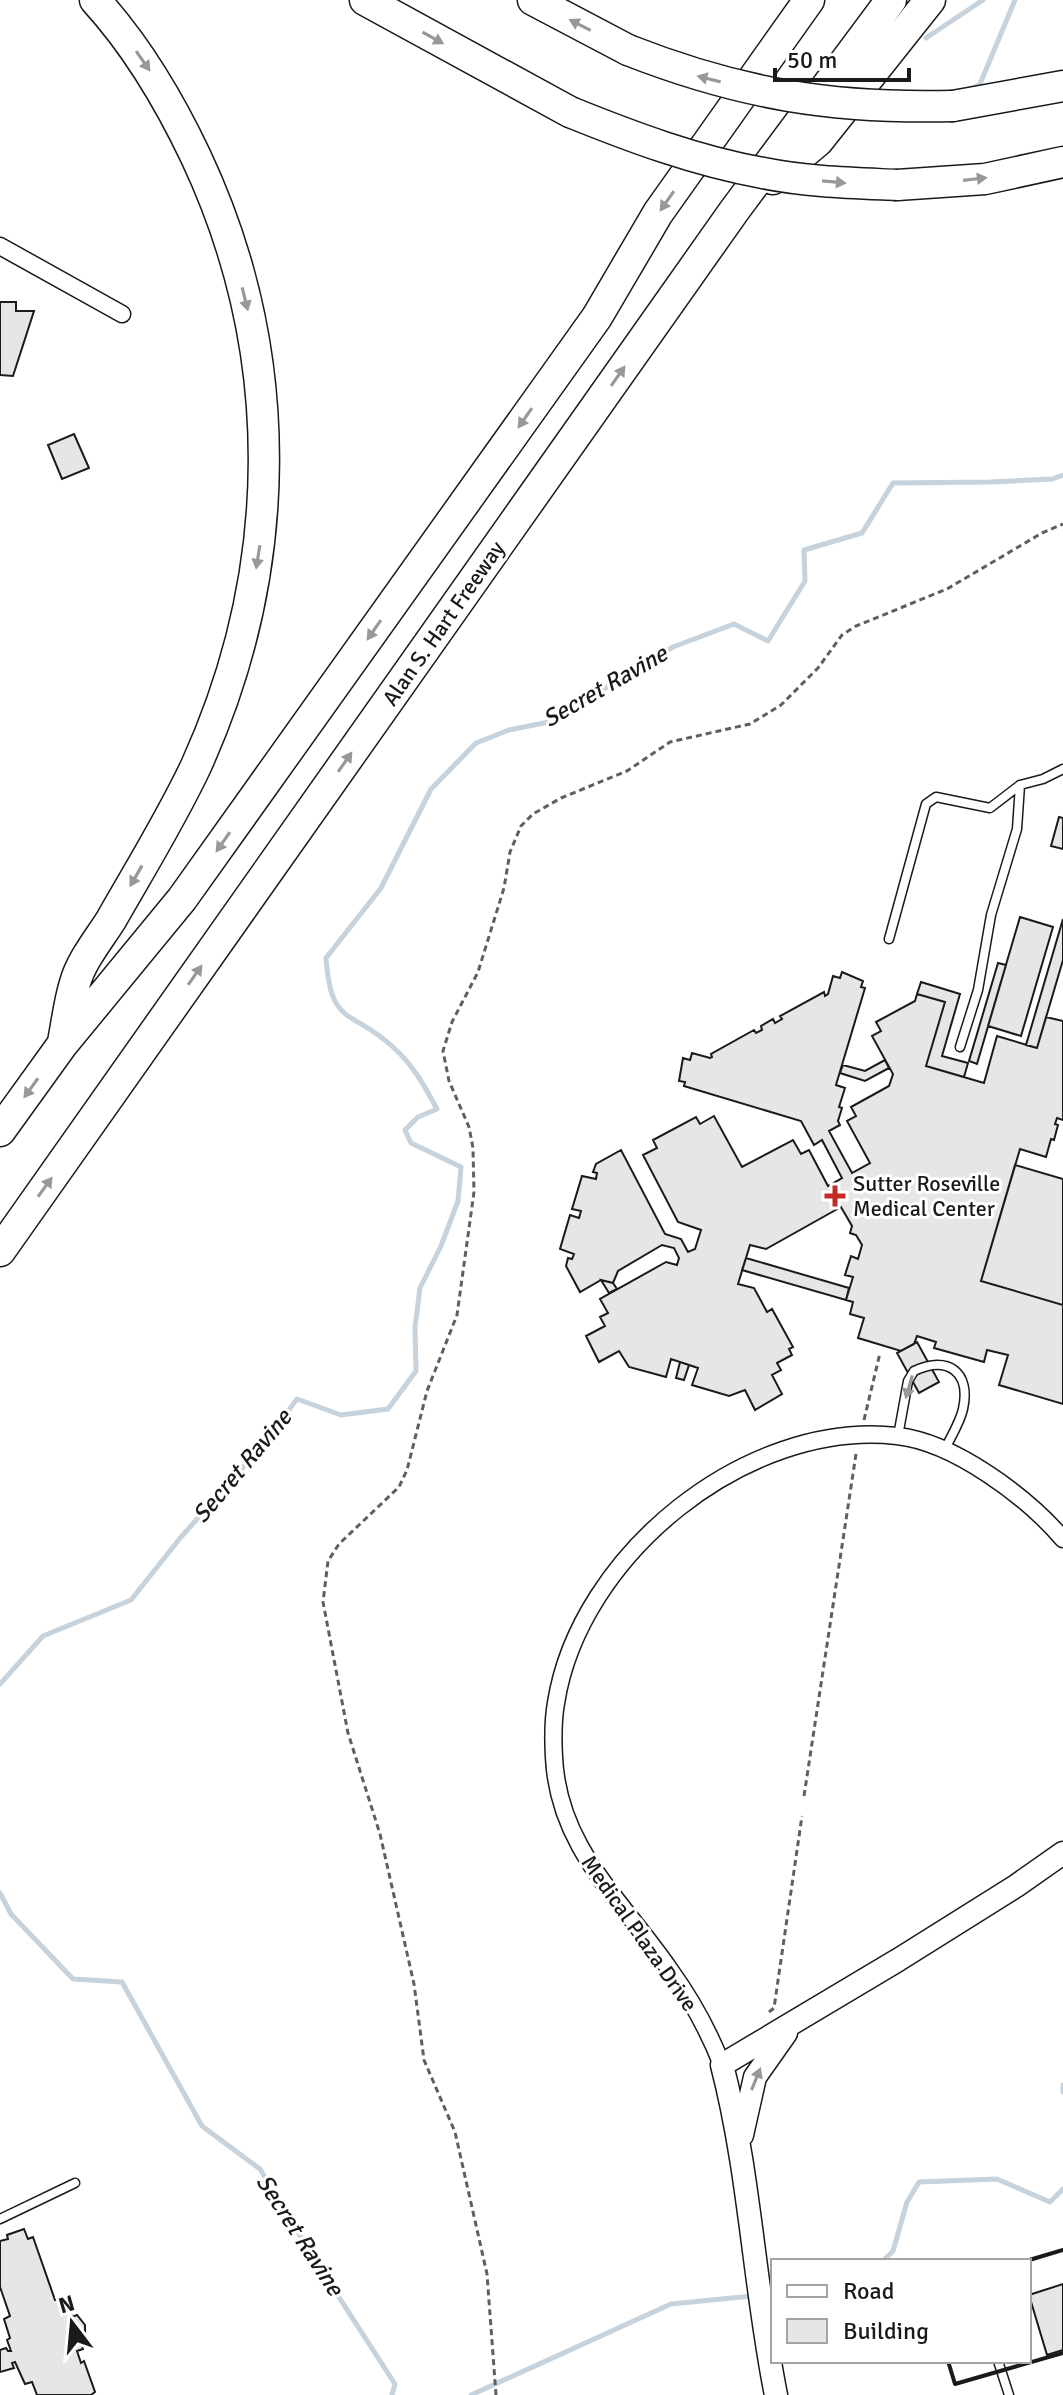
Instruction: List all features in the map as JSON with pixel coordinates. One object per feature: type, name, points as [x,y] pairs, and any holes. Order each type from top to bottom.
[{"type":"highway","points":[[62,1045],[75,980],[159,837],[195,767],[219,710],[250,605],[264,495],[265,431],[259,368],[248,306],[232,249],[211,189],[168,101],[142,59],[95,0]]},
{"type":"highway","points":[[365,0],[570,112],[652,144],[763,174],[897,185],[985,179],[1063,162]]},
{"type":"highway","points":[[533,0],[628,50],[694,75],[804,100],[879,106],[953,106],[1063,86]]},
{"type":"highway","points":[[0,1131],[62,1045],[192,886],[597,317],[658,213],[809,0]]},
{"type":"highway","name":"Alan S. Hart Freeway","points":[[0,1251],[734,211],[891,0]]},
{"type":"highway","points":[[734,211],[818,141],[930,0]]},
{"type":"street","points":[[0,246],[122,314]]},
{"type":"street","name":"Medical Plaza Drive","points":[[776,2395],[732,2105],[722,2065],[712,2040],[671,1971],[599,1879],[575,1838],[558,1787],[554,1761],[556,1703],[571,1651],[595,1602],[626,1559],[669,1515],[709,1485],[740,1467],[788,1448],[861,1434],[898,1436],[944,1451],[1008,1489],[1063,1539]]},
{"type":"street","points":[[722,2065],[1003,1895],[1063,1853]]},
{"type":"street","points":[[739,2149],[755,2077],[770,2052],[797,2020]]},
{"type":"lane","points":[[889,939],[926,804],[936,797],[990,808],[1020,785],[1063,769]]},
{"type":"lane","points":[[960,1047],[978,990],[991,915],[1017,829],[1020,785]]},
{"type":"lane","points":[[898,1436],[908,1381],[914,1371],[936,1363],[955,1370],[962,1380],[965,1394],[963,1412],[944,1451]]},
{"type":"lane","points":[[0,2219],[75,2183]]},
{"type":"lane","points":[[999,2363],[1009,2395]]},
{"type":"path","points":[[496,2395],[487,2274],[455,2132],[424,2060],[414,1984],[380,1834],[348,1733],[323,1602],[328,1561],[339,1544],[399,1487],[407,1470],[427,1391],[457,1315],[474,1192],[473,1148],[469,1127],[449,1081],[443,1051],[452,1022],[478,972],[504,888],[510,852],[521,826],[533,814],[561,798],[627,771],[670,742],[750,724],[781,705],[818,668],[842,635],[856,626],[947,589],[1042,533],[1063,524]]},
{"type":"path","points":[[804,1796],[853,1466],[880,1353]]},
{"type":"path","points":[[760,2018],[774,2008],[802,1816]]},
{"type":"building","points":[[0,302],[16,302],[16,311],[34,311],[13,376],[0,375]]},
{"type":"building","points":[[74,434],[89,468],[62,479],[48,445]]},
{"type":"building","points":[[1059,817],[1063,818],[1063,849],[1051,846]]},
{"type":"building","points":[[1020,917],[1053,927],[1021,1036],[988,1026]]},
{"type":"building","points":[[1063,919],[1063,960],[1037,1048],[1026,1045]]},
{"type":"building","points":[[998,963],[1006,965],[977,1064],[969,1061]]},
{"type":"building","name":"Sutter Roseville Medical Center","points":[[842,972],[863,981],[861,987],[865,988],[836,1085],[845,1088],[839,1107],[842,1108],[838,1121],[840,1125],[829,1131],[852,1173],[870,1163],[847,1121],[856,1116],[851,1107],[889,1086],[893,1074],[872,1036],[881,1031],[876,1022],[915,1001],[917,994],[945,1002],[926,1066],[984,1083],[997,1036],[1037,1048],[1046,1017],[1063,1021],[1063,1120],[1057,1118],[1054,1140],[1051,1139],[1046,1157],[1020,1149],[981,1281],[1063,1305],[1063,1404],[999,1385],[1008,1355],[987,1350],[984,1362],[934,1348],[936,1342],[917,1336],[914,1344],[901,1351],[858,1338],[864,1318],[850,1314],[853,1302],[846,1300],[853,1277],[845,1275],[851,1256],[858,1259],[862,1245],[856,1235],[850,1233],[852,1226],[841,1207],[766,1249],[750,1245],[738,1284],[754,1288],[767,1312],[772,1309],[793,1347],[789,1349],[792,1355],[777,1363],[781,1370],[772,1375],[782,1394],[755,1410],[745,1390],[729,1396],[692,1385],[698,1368],[671,1359],[666,1377],[629,1367],[619,1351],[599,1362],[586,1336],[605,1326],[600,1317],[608,1313],[600,1299],[666,1262],[677,1265],[679,1258],[674,1248],[662,1245],[618,1271],[613,1283],[601,1280],[580,1292],[566,1266],[568,1258],[572,1259],[574,1254],[560,1249],[570,1215],[579,1218],[581,1211],[572,1209],[582,1176],[596,1179],[597,1173],[593,1172],[596,1164],[621,1150],[665,1234],[681,1239],[688,1252],[695,1249],[701,1230],[678,1222],[643,1155],[657,1148],[653,1140],[696,1117],[700,1124],[714,1116],[742,1167],[793,1140],[801,1154],[809,1150],[828,1186],[842,1178],[822,1140],[814,1145],[801,1121],[684,1086],[685,1082],[679,1081],[683,1058],[690,1060],[692,1053],[710,1058],[711,1054],[754,1030],[756,1033],[762,1030],[761,1026],[773,1019],[775,1023],[782,1019],[780,1016],[824,992],[825,996],[833,976],[840,978]]},
{"type":"building","points":[[921,982],[960,994],[942,1056],[968,1063],[964,1077],[926,1066],[945,1002],[917,994]]},
{"type":"building","points":[[885,1060],[889,1068],[865,1081],[840,1073],[843,1065],[865,1071]]},
{"type":"building","points":[[1015,1165],[1063,1179],[1063,1305],[981,1281]]},
{"type":"building","points":[[746,1258],[849,1288],[846,1300],[742,1270]]},
{"type":"building","points":[[601,1280],[613,1283],[617,1289],[609,1293]]},
{"type":"building","points":[[917,1342],[939,1382],[919,1393],[897,1353]]},
{"type":"building","points":[[680,1362],[689,1365],[684,1380],[676,1378]]},
{"type":"building","points":[[24,2229],[28,2239],[33,2237],[55,2300],[59,2299],[63,2309],[69,2307],[72,2317],[77,2315],[85,2325],[85,2337],[80,2339],[83,2349],[77,2351],[95,2392],[91,2395],[37,2395],[32,2382],[25,2384],[15,2362],[12,2363],[14,2368],[0,2372],[0,2350],[6,2348],[11,2351],[4,2319],[10,2316],[0,2287],[0,2241]]},
{"type":"building","points":[[1063,2284],[1063,2350],[1047,2355],[1031,2294]]},
{"type":"waterway","points":[[926,38],[983,0]]},
{"type":"waterway","points":[[973,89],[980,84],[1015,0]]},
{"type":"waterway","name":"Secret Ravine","points":[[0,1684],[43,1636],[131,1600],[181,1537],[261,1447],[297,1399],[341,1415],[388,1409],[416,1371],[415,1327],[420,1288],[441,1246],[458,1201],[461,1167],[411,1143],[405,1130],[418,1117],[437,1109],[418,1076],[400,1054],[338,1007],[326,958],[381,888],[431,789],[476,743],[509,730],[549,722],[673,647],[734,624],[768,641],[805,581],[804,550],[862,533],[893,483],[990,482],[1052,479],[1063,475]]},
{"type":"waterway","name":"Secret Ravine","points":[[0,1893],[11,1914],[73,1979],[122,1982],[202,2126],[260,2169],[395,2384],[392,2395]]},
{"type":"waterway","points":[[1063,2085],[1063,2092]]},
{"type":"waterway","points":[[885,2259],[893,2251],[907,2202],[919,2182],[997,2179],[1050,2202],[1063,2189]]},
{"type":"waterway","points":[[471,2395],[671,2304],[752,2296]]},
{"type":"wall","points":[[1031,2260],[1063,2250]]},
{"type":"wall","points":[[1031,2362],[1063,2353]]},
{"type":"wall","points":[[949,2363],[955,2384],[1028,2363]]},
{"type":"place","name":"Sutter Roseville Medical Center","points":[[835,1196]]}]
